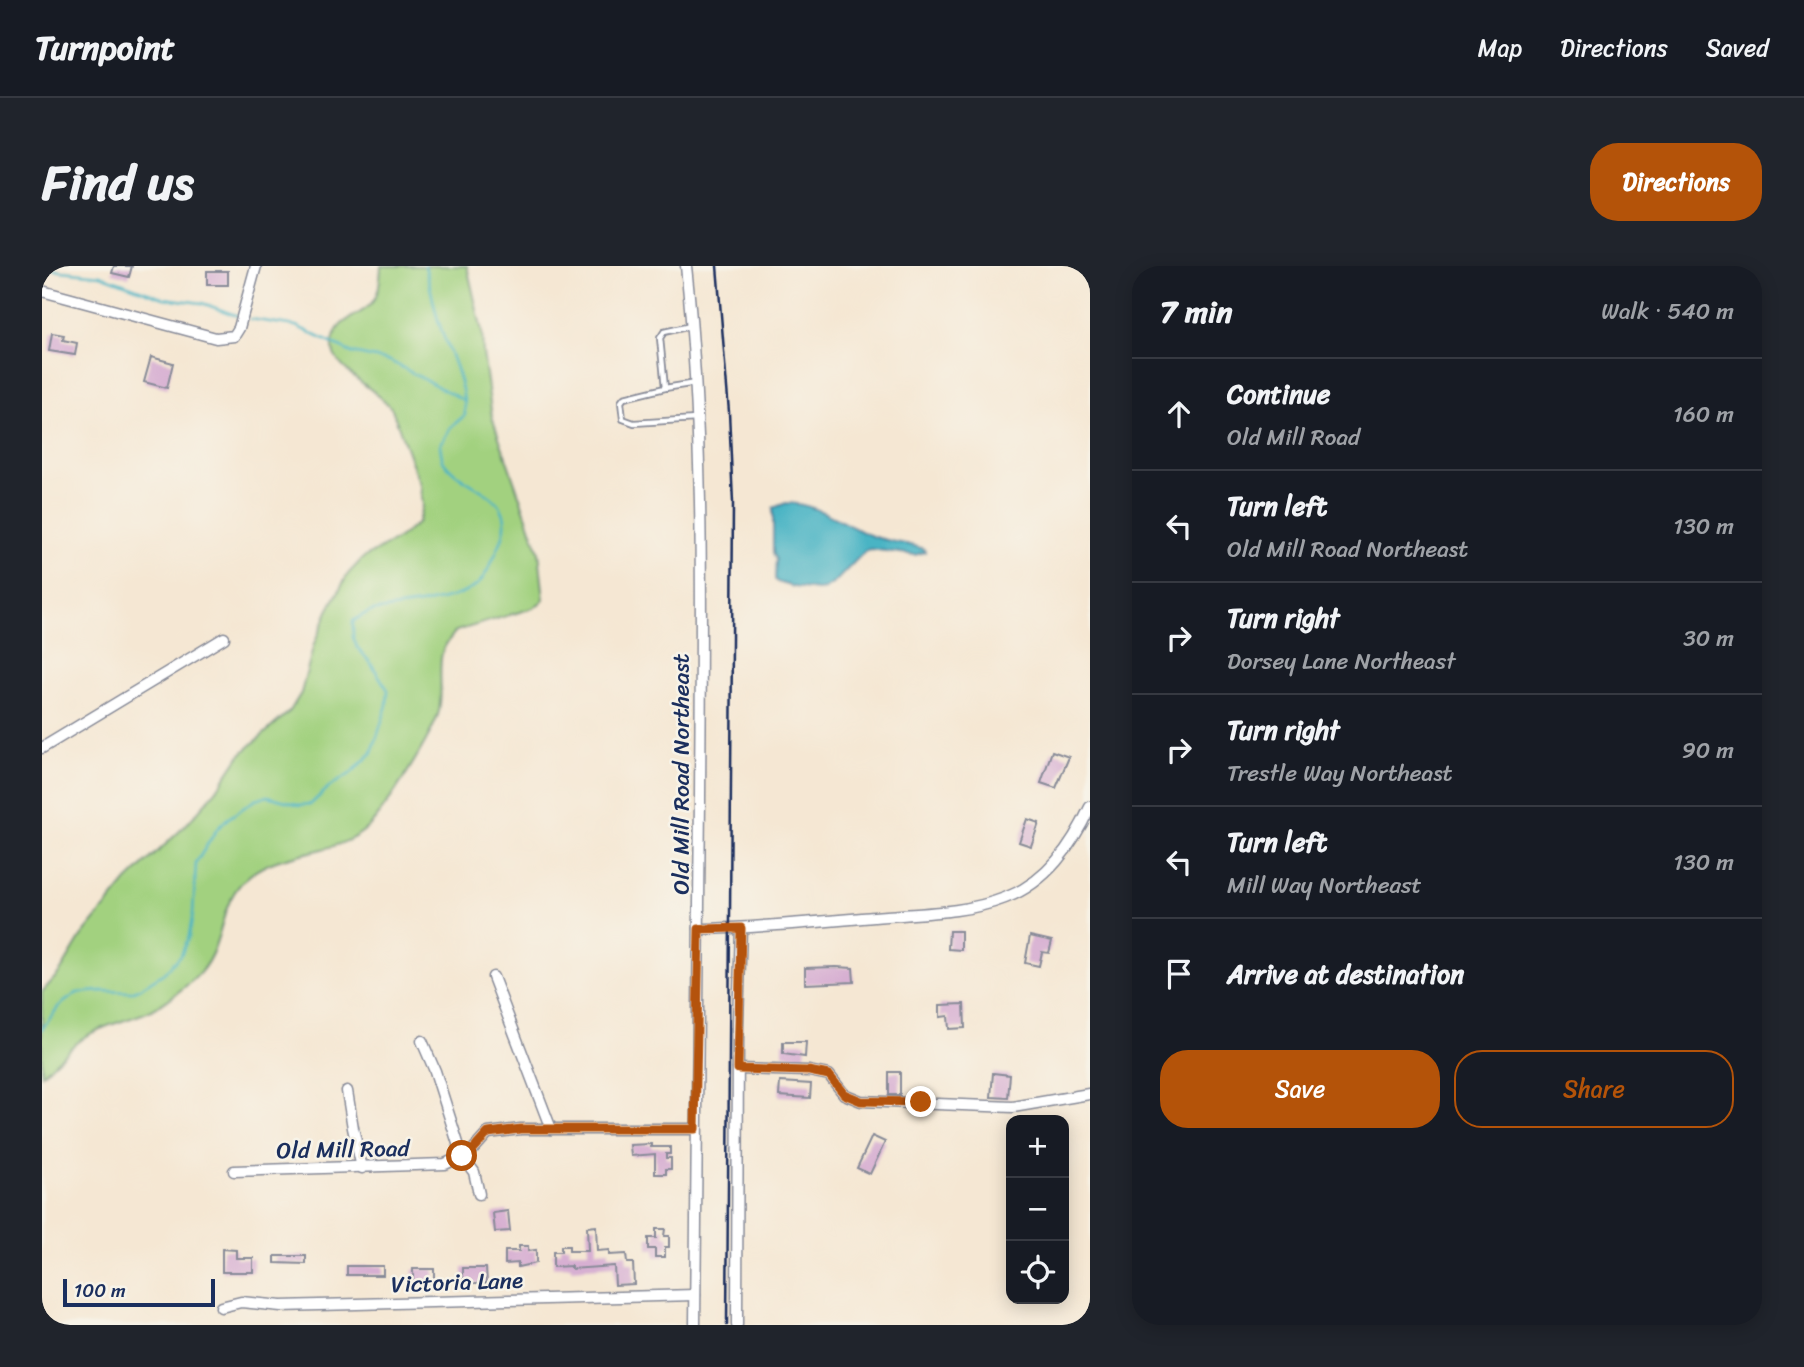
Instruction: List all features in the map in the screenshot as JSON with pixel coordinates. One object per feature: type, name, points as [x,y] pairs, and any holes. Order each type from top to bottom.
[{"type":"street","points":[[42,291],[216,338],[233,336],[239,328],[256,266]]},
{"type":"street","name":"Old Mill Road Northeast","points":[[686,266],[699,419],[702,561],[695,1325]]},
{"type":"street","points":[[47,746],[224,638]]},
{"type":"street","points":[[699,929],[741,928],[969,908],[1007,898],[1034,882],[1057,862],[1077,834],[1090,807]]},
{"type":"street","points":[[737,1325],[741,928]]},
{"type":"street","points":[[493,977],[551,1129]]},
{"type":"street","points":[[422,1041],[435,1071],[462,1156],[474,1172],[479,1194]]},
{"type":"street","points":[[738,1069],[809,1071],[829,1075],[844,1094],[861,1101],[1013,1107],[1089,1094]]},
{"type":"street","points":[[347,1091],[362,1168]]},
{"type":"street","name":"Old Mill Road","points":[[234,1171],[445,1164],[471,1152],[488,1133],[521,1129],[695,1129]]},
{"type":"street","name":"Victoria Lane","points":[[221,1307],[241,1302],[281,1306],[695,1295]]},
{"type":"lane","points":[[665,388],[660,338],[662,333],[692,326]]},
{"type":"lane","points":[[697,383],[624,398],[621,402],[623,419],[634,423],[699,419]]},
{"type":"green space","points":[[381,266],[467,266],[482,332],[492,417],[539,552],[544,600],[533,608],[456,631],[450,638],[441,659],[440,704],[435,722],[396,790],[367,828],[341,844],[278,861],[250,875],[231,899],[212,954],[193,980],[151,1010],[86,1036],[68,1049],[42,1075],[42,992],[60,972],[81,937],[127,881],[186,825],[216,791],[240,755],[290,711],[301,693],[314,644],[348,574],[363,558],[396,540],[418,523],[422,506],[420,485],[392,409],[348,372],[333,350],[335,335],[341,324],[363,311],[375,297]]},
{"type":"water","points":[[786,503],[810,507],[864,533],[918,547],[925,552],[915,555],[870,549],[825,589],[794,587],[777,582],[773,552],[773,508]]},
{"type":"building","points":[[114,266],[132,266],[129,277],[112,273]]},
{"type":"building","points":[[207,271],[228,271],[228,285],[207,285]]},
{"type":"building","points":[[52,333],[64,335],[63,340],[77,343],[75,355],[49,351]]},
{"type":"building","points":[[151,357],[173,363],[167,388],[144,382]]},
{"type":"building","points":[[1052,751],[1069,757],[1056,788],[1041,783]]},
{"type":"building","points":[[1027,819],[1039,823],[1031,846],[1019,842]]},
{"type":"building","points":[[949,931],[961,931],[961,950],[948,949]]},
{"type":"building","points":[[1030,936],[1052,941],[1049,953],[1042,952],[1039,966],[1025,963]]},
{"type":"building","points":[[805,968],[853,968],[854,982],[805,984]]},
{"type":"building","points":[[964,1004],[965,1028],[949,1029],[948,1016],[940,1017],[940,1005]]},
{"type":"building","points":[[783,1042],[806,1042],[805,1057],[783,1054]]},
{"type":"building","points":[[889,1072],[900,1072],[900,1095],[889,1095]]},
{"type":"building","points":[[993,1073],[1010,1075],[1008,1098],[991,1097]]},
{"type":"building","points":[[780,1082],[811,1084],[810,1098],[779,1096]]},
{"type":"building","points":[[872,1136],[885,1142],[870,1174],[857,1168]]},
{"type":"building","points":[[651,1144],[651,1147],[670,1147],[670,1154],[666,1154],[666,1158],[671,1158],[671,1169],[666,1169],[666,1174],[655,1174],[655,1154],[631,1156],[630,1145]]},
{"type":"building","points":[[508,1211],[510,1231],[495,1232],[493,1213]]},
{"type":"building","points":[[596,1226],[597,1251],[609,1250],[609,1255],[626,1254],[627,1263],[633,1263],[634,1284],[615,1285],[614,1266],[571,1269],[571,1266],[553,1267],[553,1252],[561,1252],[561,1246],[569,1246],[569,1251],[588,1251],[587,1227]]},
{"type":"building","points":[[656,1229],[665,1229],[664,1236],[669,1236],[665,1257],[655,1257],[655,1249],[648,1249],[648,1238],[656,1238]]},
{"type":"building","points":[[519,1246],[528,1246],[528,1251],[536,1250],[536,1263],[518,1267],[518,1263],[505,1264],[505,1251],[519,1251]]},
{"type":"building","points":[[222,1249],[236,1250],[236,1258],[253,1258],[253,1272],[222,1272]]},
{"type":"building","points":[[275,1256],[306,1256],[306,1264],[275,1263]]},
{"type":"building","points":[[347,1266],[383,1266],[383,1275],[347,1275]]},
{"type":"building","points":[[463,1268],[486,1268],[487,1283],[463,1283]]},
{"type":"building","points":[[413,1269],[434,1269],[434,1283],[413,1283]]},
{"type":"waterway","points":[[42,1029],[59,1006],[77,993],[131,992],[164,973],[181,955],[189,936],[193,913],[196,863],[217,829],[227,819],[255,800],[268,796],[300,805],[311,804],[372,753],[387,705],[388,690],[357,647],[353,637],[353,621],[373,611],[426,603],[463,593],[480,582],[491,564],[505,527],[504,513],[488,495],[452,471],[442,457],[440,445],[451,427],[465,415],[464,402],[459,378],[438,320],[425,266]]},
{"type":"waterway","points":[[42,269],[101,275],[164,298],[202,303],[238,316]]},
{"type":"waterway","points":[[250,319],[296,326],[352,353],[390,361],[465,401]]},
{"type":"railway","points":[[717,266],[729,412],[733,503],[727,1325]]},
{"type":"route","points":[[462,1156],[471,1152],[488,1133],[521,1129],[695,1129],[699,929],[741,928],[738,1069],[809,1071],[829,1075],[844,1094],[861,1101],[921,1102]]}]
